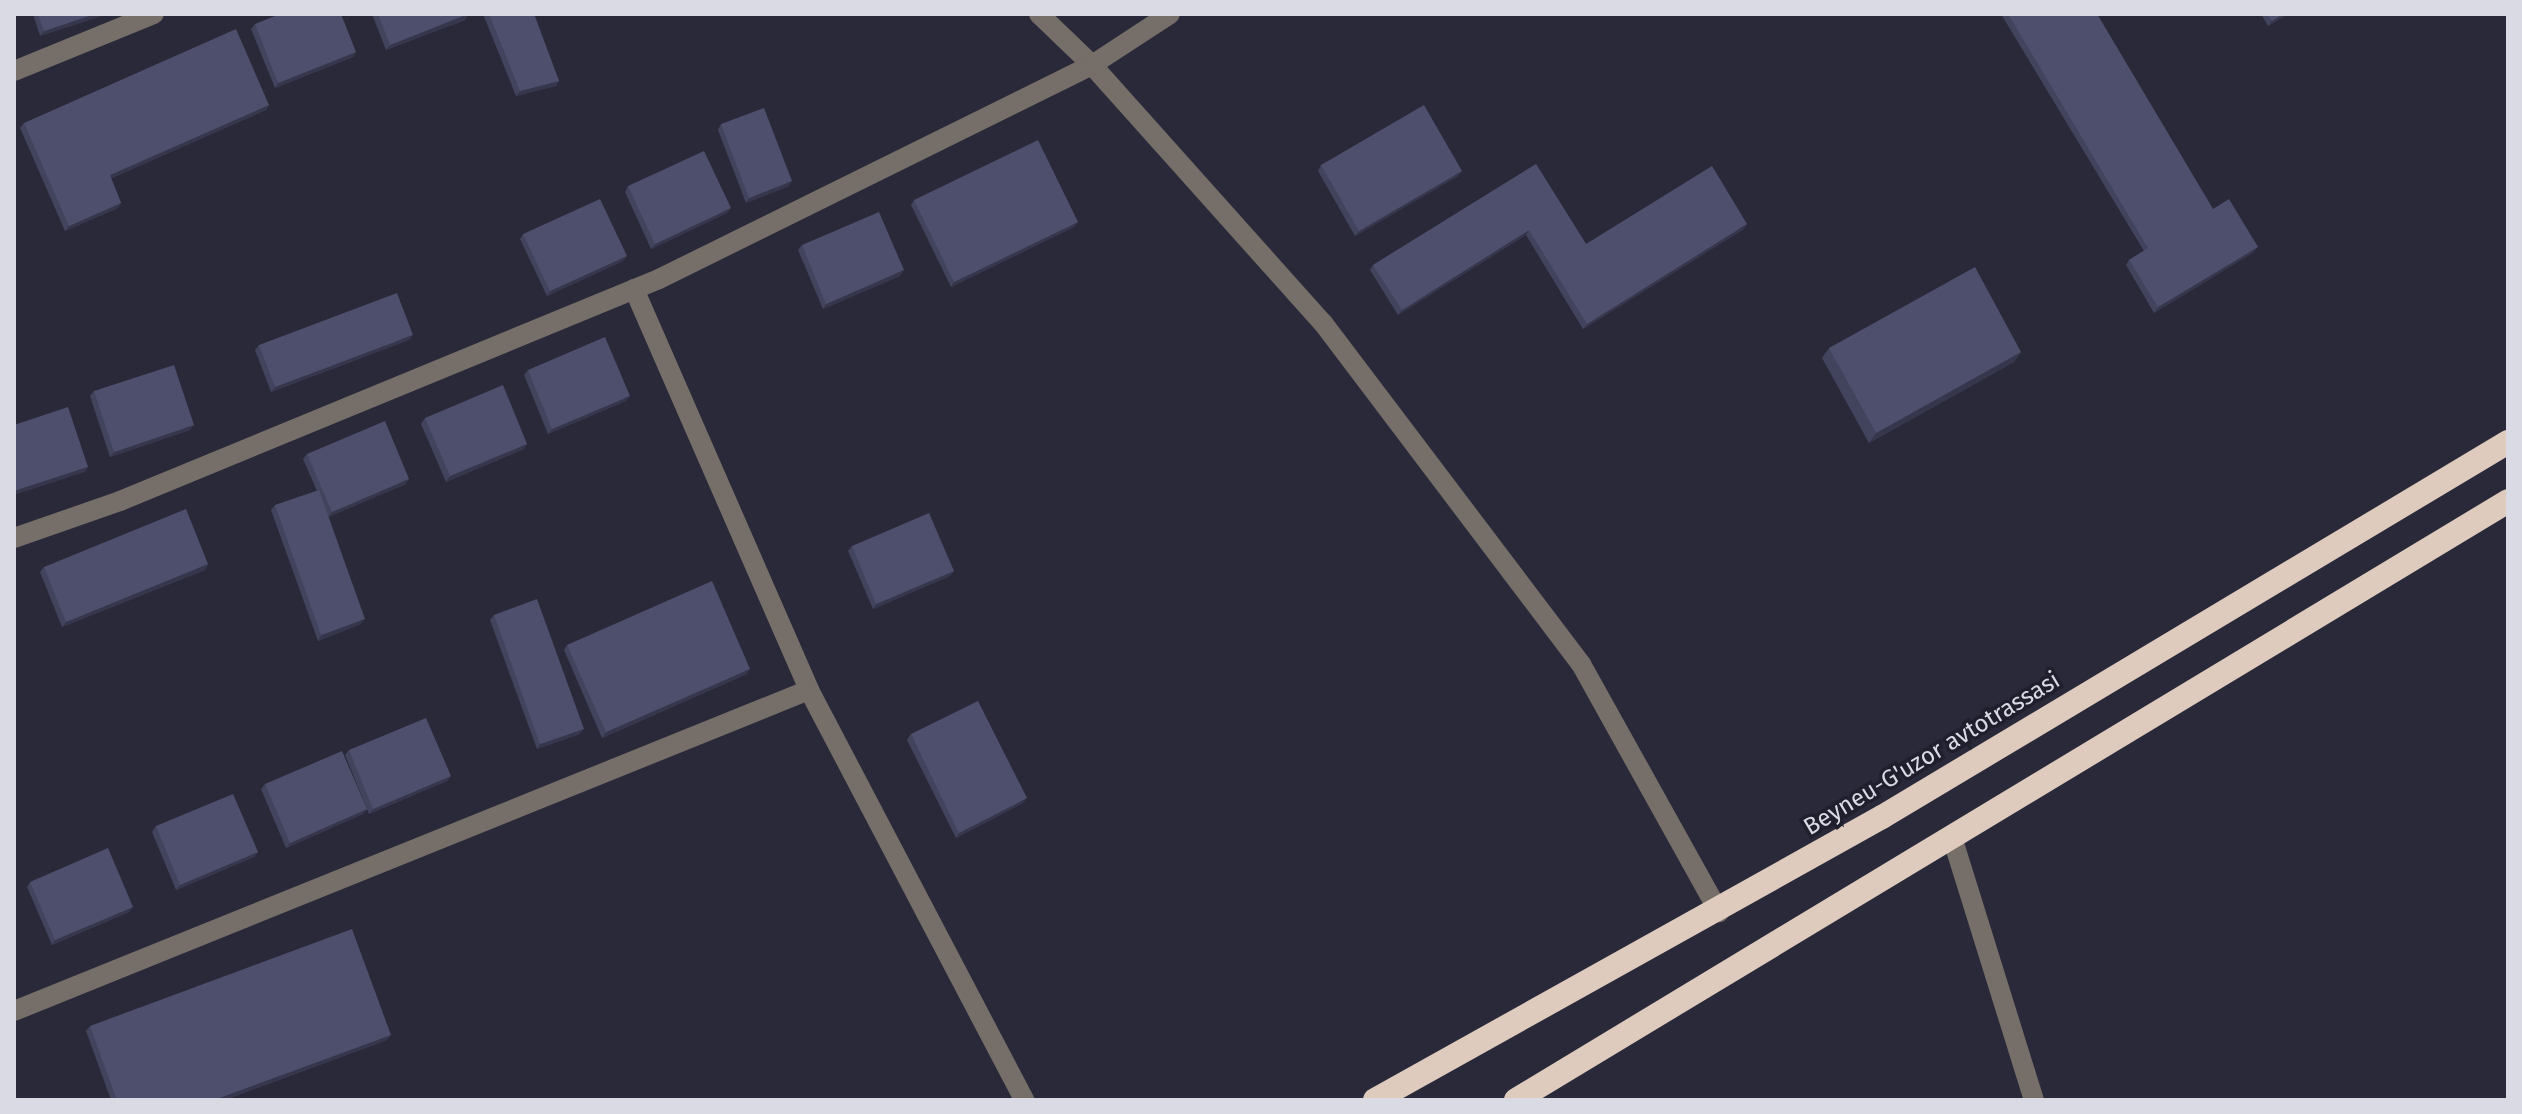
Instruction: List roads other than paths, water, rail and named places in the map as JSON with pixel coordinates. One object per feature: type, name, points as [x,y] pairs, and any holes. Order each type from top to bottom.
[{"type":"highway","name":"Beyneu-G'uzor avtotrassasi","points":[[1375,1100],[1719,912],[2508,442]]},
{"type":"highway","points":[[1516,1100],[2508,501]]},
{"type":"street","points":[[14,71],[154,14]]},
{"type":"street","points":[[1039,14],[1092,65],[1323,323],[1581,664],[1719,912]]},
{"type":"street","points":[[14,538],[120,501],[634,289],[1092,65],[1170,14]]},
{"type":"street","points":[[634,289],[809,690],[1024,1100]]},
{"type":"street","points":[[14,1011],[809,690]]},
{"type":"street","points":[[1952,837],[2034,1100]]}]
